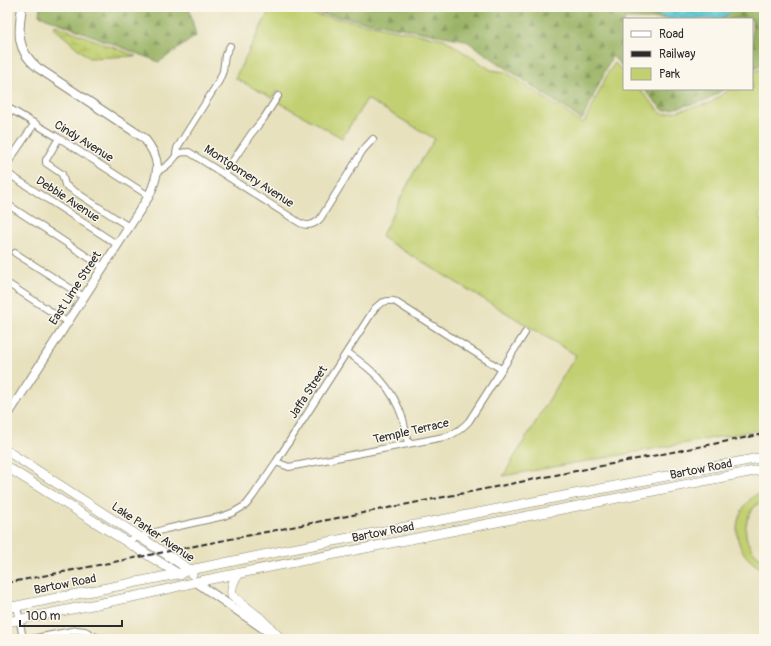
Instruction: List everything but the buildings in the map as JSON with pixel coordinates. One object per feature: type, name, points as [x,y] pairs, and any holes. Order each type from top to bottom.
[{"type":"main road","name":"Lake Parker Avenue","points":[[7,452],[190,570],[196,582]]},
{"type":"main road","name":"Bartow Road","points":[[7,608],[177,574],[277,552],[764,457]]},
{"type":"main road","name":"Lake Parker Avenue","points":[[7,467],[177,574],[196,582]]},
{"type":"main road","name":"Bartow Road","points":[[7,622],[147,594],[240,573],[764,469]]},
{"type":"main road","points":[[240,573],[232,585],[232,596],[259,617],[280,639]]},
{"type":"street","points":[[22,7],[20,36],[22,48],[27,58],[36,66],[144,138],[150,145],[156,159],[157,172]]},
{"type":"street","points":[[157,172],[170,163],[176,154],[177,148],[219,81],[223,71],[225,55],[230,46]]},
{"type":"street","points":[[224,174],[278,96]]},
{"type":"street","points":[[7,118],[10,108]]},
{"type":"street","name":"Cindy Avenue","points":[[10,108],[149,196]]},
{"type":"street","points":[[7,164],[35,123]]},
{"type":"street","points":[[59,138],[46,160],[46,163],[62,174],[65,185],[129,227]]},
{"type":"street","name":"Montgomery Avenue","points":[[176,154],[189,152],[300,223],[310,225],[316,223],[320,219],[363,150],[373,139]]},
{"type":"street","name":"East Lime Street","points":[[7,416],[149,196],[155,183],[157,172]]},
{"type":"street","name":"Debbie Avenue","points":[[7,173],[118,244]]},
{"type":"street","points":[[7,204],[103,267]]},
{"type":"street","points":[[15,253],[84,297]]},
{"type":"street","points":[[7,283],[67,322]]},
{"type":"street","name":"Jaffa Street","points":[[125,541],[166,529],[224,516],[246,505],[276,462],[375,308],[380,303],[387,300],[394,300],[501,369]]},
{"type":"street","name":"Temple Terrace","points":[[276,462],[289,467],[449,436],[459,431],[468,421],[524,333]]},
{"type":"street","points":[[347,352],[372,370],[390,391],[403,420],[408,444]]},
{"type":"street","points":[[646,480],[649,492]]},
{"type":"street","points":[[196,582],[280,639]]},
{"type":"street","points":[[17,606],[23,639]]},
{"type":"street","points":[[31,639],[77,630],[85,631],[100,639]]},
{"type":"green space","points":[[40,7],[189,7],[196,36],[159,62],[39,15]]},
{"type":"green space","points":[[271,7],[308,7],[312,14],[444,39],[491,70],[506,72],[582,123],[585,121],[608,73],[615,63],[623,72],[623,90],[640,90],[661,113],[665,114],[710,103],[729,90],[753,90],[753,73],[764,66],[764,208],[759,216],[764,224],[764,429],[503,476],[576,355],[381,237],[414,172],[435,139],[367,99],[342,138],[278,102],[283,96],[276,91],[272,98],[235,78]]},
{"type":"green space","points":[[311,7],[636,7],[665,18],[623,18],[623,67],[612,56],[582,120],[465,40],[313,12]]},
{"type":"green space","points":[[735,7],[764,7],[764,62],[753,69],[753,18],[721,18],[727,15]]},
{"type":"green space","points":[[55,25],[136,56],[89,58],[54,28]]},
{"type":"green space","points":[[644,90],[723,90],[708,100],[664,111]]},
{"type":"green space","points":[[764,490],[764,499],[756,505],[750,513],[746,530],[750,547],[764,560],[764,569],[752,562],[743,553],[737,530],[739,518],[744,507],[752,497]]},
{"type":"water","points":[[636,7],[735,7],[727,15],[721,18],[665,18]]},
{"type":"railway","points":[[7,583],[764,434]]}]
